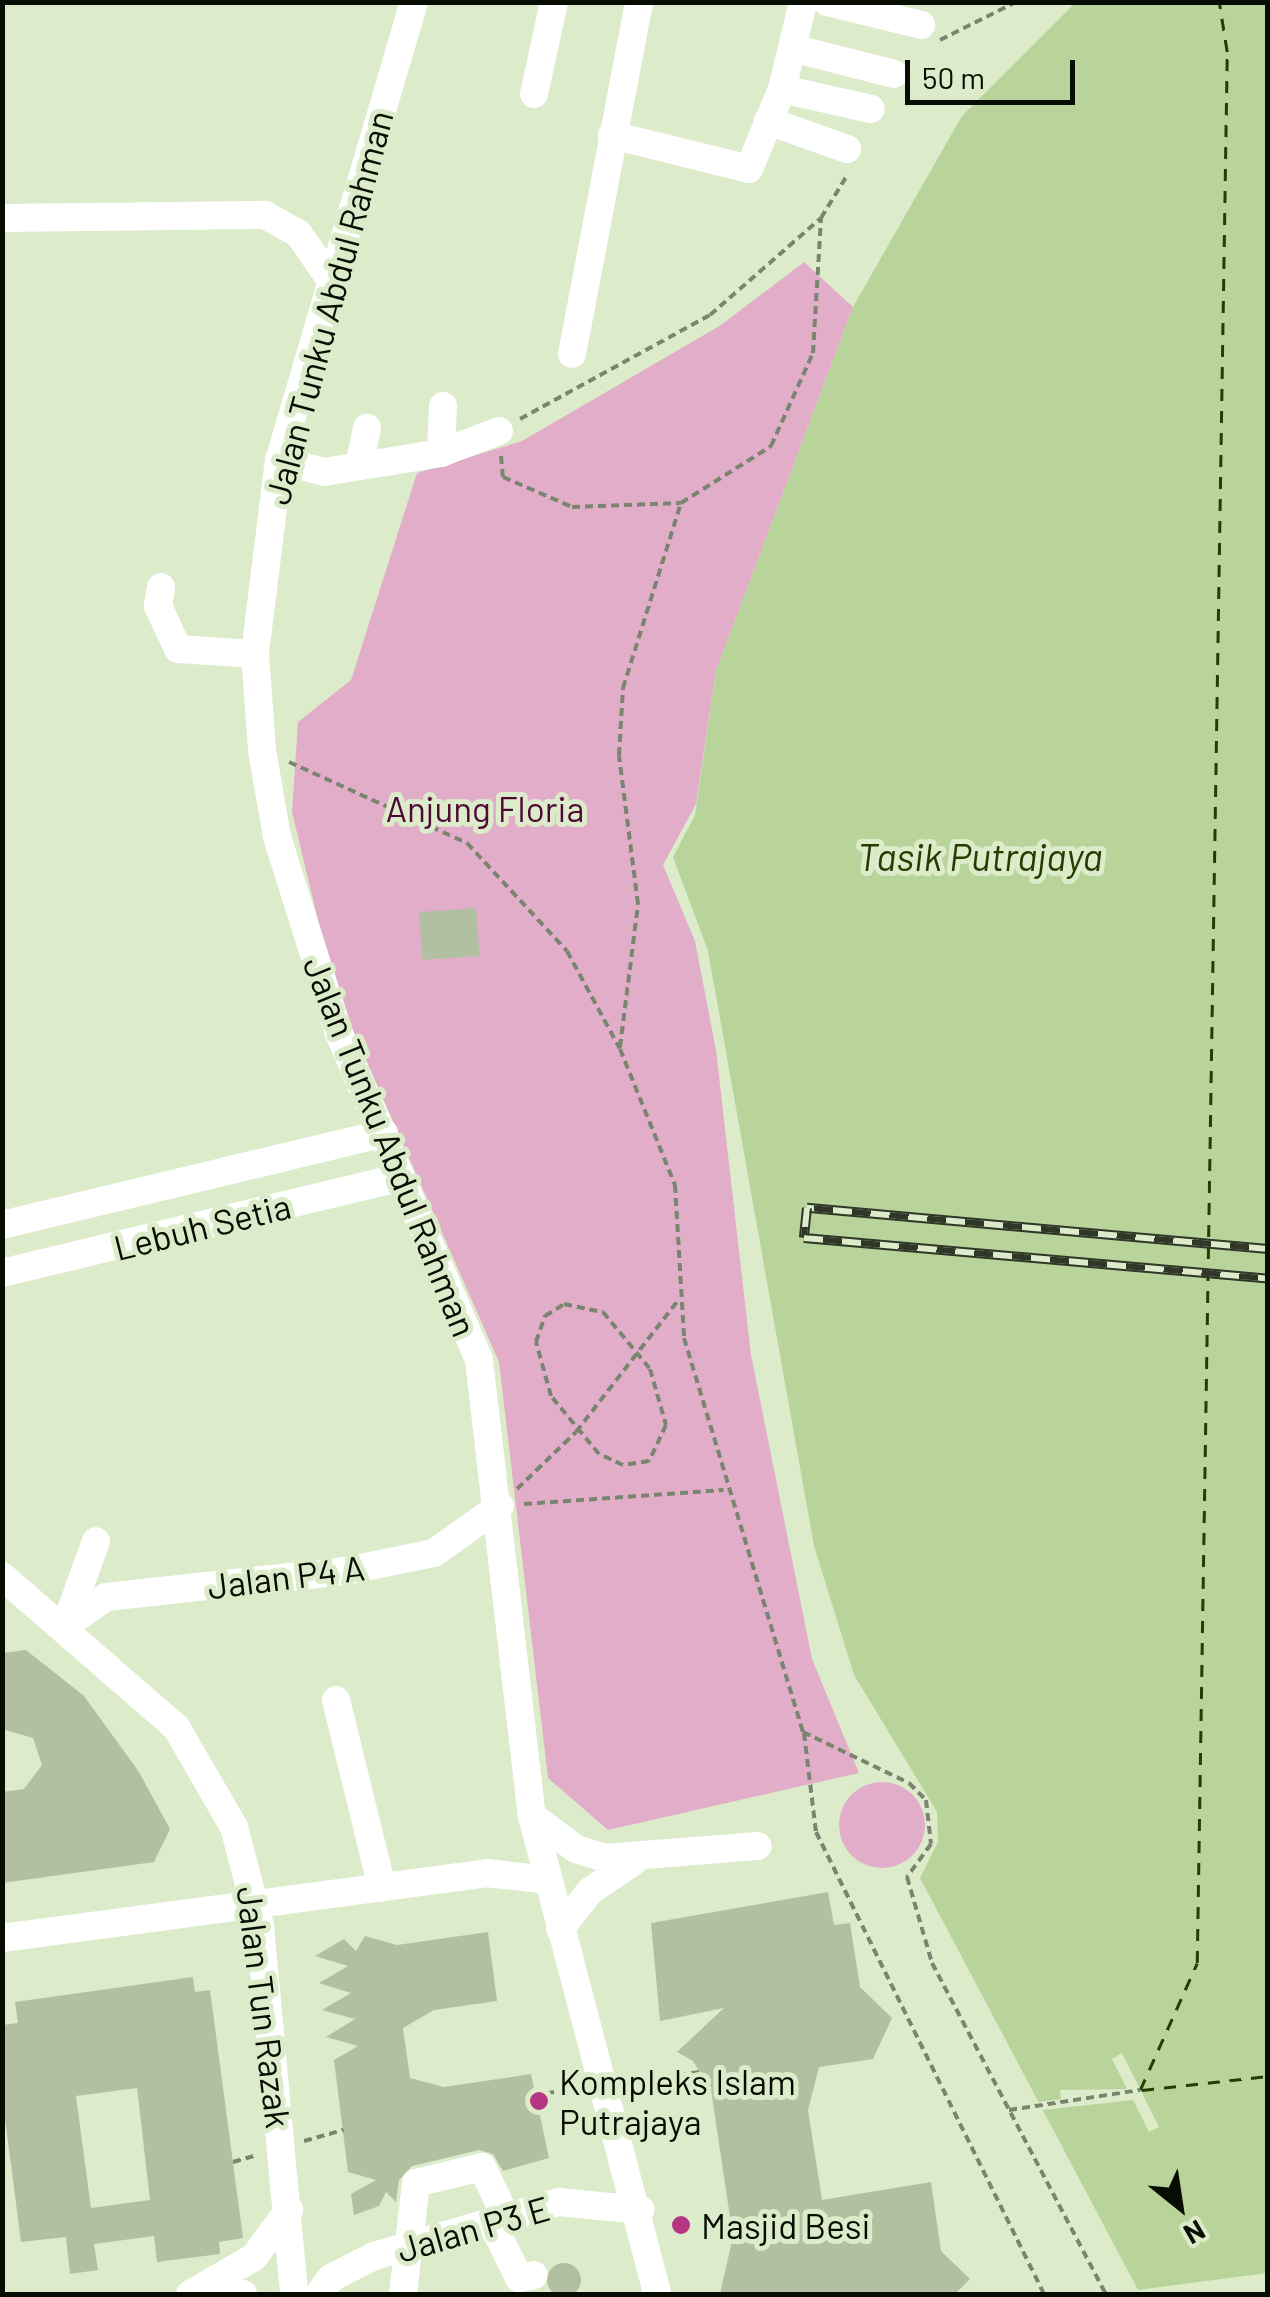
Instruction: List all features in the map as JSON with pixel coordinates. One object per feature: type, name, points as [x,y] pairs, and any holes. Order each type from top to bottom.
[{"type":"street","name":"Jalan Tunku Abdul Rahman","points":[[414,2],[328,276],[279,460],[255,654],[262,750],[304,935],[480,1360],[500,1506],[532,1816],[560,1929],[641,2210],[657,2294]]},
{"type":"street","points":[[534,94],[554,2]]},
{"type":"street","points":[[572,354],[639,2]]},
{"type":"street","points":[[612,134],[749,170],[782,89],[803,2]]},
{"type":"street","points":[[827,2],[924,35]]},
{"type":"street","points":[[792,48],[894,74]]},
{"type":"street","points":[[782,89],[871,108]]},
{"type":"street","points":[[768,120],[848,160]]},
{"type":"street","points":[[2,218],[265,215],[298,232],[328,276]]},
{"type":"street","points":[[441,453],[443,406]]},
{"type":"street","points":[[358,466],[368,428]]},
{"type":"street","points":[[279,460],[324,472],[441,453],[498,431]]},
{"type":"street","points":[[161,586],[158,606],[178,649],[255,654]]},
{"type":"street","name":"Lebuh Setia","points":[[2,1224],[384,1133]]},
{"type":"street","name":"Lebuh Setia","points":[[2,1273],[402,1177]]},
{"type":"street","name":"Jalan P4 A","points":[[65,1626],[106,1597],[346,1571],[434,1553],[500,1506]]},
{"type":"street","points":[[65,1626],[96,1541]]},
{"type":"street","name":"Jalan Tun Razak","points":[[2,1576],[148,1698],[202,1761],[234,1827],[257,1906],[290,2210],[294,2294]]},
{"type":"street","points":[[336,1700],[382,1887]]},
{"type":"street","points":[[532,1816],[583,1853],[632,1862],[758,1846]]},
{"type":"street","points":[[560,1929],[590,1890],[632,1862]]},
{"type":"street","points":[[2,1938],[486,1873],[548,1880]]},
{"type":"street","points":[[403,2294],[405,2246],[416,2183],[482,2167],[519,2278],[534,2275]]},
{"type":"street","name":"Jalan P3 E","points":[[318,2294],[330,2278],[405,2246],[559,2202],[641,2210]]},
{"type":"street","points":[[190,2294],[254,2256],[290,2210]]},
{"type":"street","points":[[198,2294],[243,2294]]},
{"type":"path","points":[[924,35],[1016,2]]},
{"type":"path","points":[[821,218],[710,314],[498,431],[503,477],[572,506],[681,503],[771,446],[813,352],[821,218],[848,160]]},
{"type":"path","points":[[620,1049],[638,904],[618,754],[624,688],[681,503]]},
{"type":"path","points":[[262,750],[466,843],[567,950],[620,1049],[675,1184],[680,1299],[724,1490],[804,1733],[816,1832],[1044,2294]]},
{"type":"path","points":[[500,1506],[576,1432],[680,1299]]},
{"type":"path","points":[[564,1304],[592,1307],[638,1350],[666,1413],[658,1454],[623,1465],[576,1432],[540,1368],[544,1316],[564,1304]]},
{"type":"path","points":[[500,1506],[724,1490]]},
{"type":"path","points":[[804,1733],[909,1783],[926,1800],[931,1844],[907,1877],[932,1963],[1106,2294]]},
{"type":"path","points":[[1009,2110],[1140,2090]]},
{"type":"green space","name":"Anjung Floria","points":[[804,262],[853,307],[716,671],[696,804],[663,865],[695,941],[716,1050],[751,1355],[812,1659],[859,1773],[608,1830],[548,1778],[499,1362],[334,987],[292,812],[298,722],[351,680],[417,473],[522,441],[721,325]]},
{"type":"green space","points":[[882,1782],[906,1789],[918,1801],[925,1825],[918,1849],[906,1861],[882,1868],[858,1861],[846,1849],[839,1825],[846,1801],[858,1789]]},
{"type":"water","name":"Tasik Putrajaya","points":[[1075,3],[1267,3],[1267,2273],[1138,2290],[920,1878],[938,1842],[937,1812],[854,1675],[814,1546],[708,951],[673,857],[695,815],[716,671],[853,307],[962,116]]},
{"type":"pier","points":[[1122,2053],[1159,2127],[1149,2132],[1133,2100],[1043,2110],[1038,2102],[1061,2099],[1060,2090],[1127,2089],[1112,2059]]},
{"type":"building","points":[[476,908],[479,956],[422,960],[419,912]]},
{"type":"building","points":[[26,1650],[84,1696],[139,1772],[170,1829],[154,1862],[2,1883],[2,1792],[24,1789],[42,1765],[33,1738],[2,1729],[2,1653]]},
{"type":"building","points":[[828,1892],[834,1925],[850,1923],[860,1987],[892,2018],[873,2059],[819,2067],[808,2110],[822,2200],[931,2182],[941,2251],[970,2279],[955,2294],[720,2294],[733,2237],[711,2090],[693,2061],[677,2052],[724,2008],[660,2021],[651,1923]]},
{"type":"building","points":[[488,1932],[497,2001],[434,2010],[403,2028],[410,2078],[444,2087],[531,2074],[549,2158],[503,2171],[493,2154],[479,2150],[412,2166],[399,2180],[396,2202],[386,2192],[379,2206],[354,2215],[351,2194],[376,2180],[348,2172],[334,2060],[358,2046],[326,2037],[355,2019],[322,2010],[351,1993],[319,1983],[348,1966],[315,1956],[344,1939],[356,1951],[365,1936],[397,1945]]},
{"type":"building","points":[[193,1977],[195,1992],[210,1990],[243,2238],[219,2242],[220,2254],[157,2262],[154,2236],[94,2244],[98,2270],[70,2274],[66,2237],[21,2242],[2,2096],[2,2025],[18,2023],[15,2002]],"holes":[[[137,2088],[150,2200],[91,2208],[76,2096]]]},
{"type":"building","points":[[564,2263],[576,2268],[581,2280],[576,2292],[564,2297],[552,2292],[547,2280],[552,2268]]},
{"type":"ferry route","points":[[1140,2090],[1197,1963],[1227,52],[1219,2]]},
{"type":"ferry route","points":[[1142,2090],[1268,2076]]},
{"type":"railway","points":[[1268,1249],[807,1208],[804,1238],[1268,1279]]},
{"type":"place","name":"Kompleks Islam Putrajaya","points":[[539,2101]]},
{"type":"place","name":"Masjid Besi","points":[[681,2225]]}]
